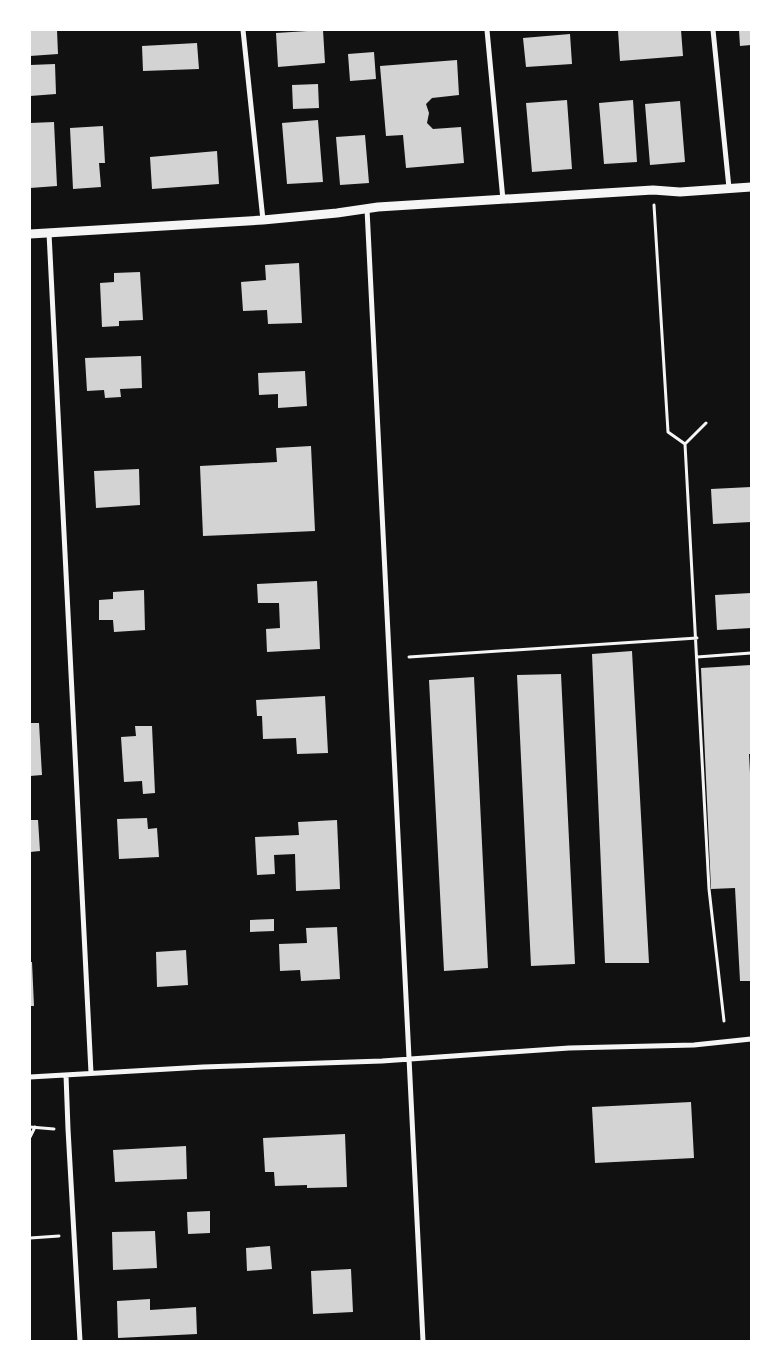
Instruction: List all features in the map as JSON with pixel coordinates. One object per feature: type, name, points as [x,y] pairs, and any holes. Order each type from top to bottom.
[{"type":"street","points":[[243,30],[263,220]]},
{"type":"street","points":[[487,30],[504,200]]},
{"type":"street","points":[[713,30],[729,188]]},
{"type":"street","points":[[30,234],[263,220],[367,209],[653,190],[680,192],[751,187]]},
{"type":"street","points":[[367,209],[423,1341]]},
{"type":"street","points":[[49,233],[91,1073]]},
{"type":"street","points":[[30,1077],[203,1067],[409,1060],[568,1048],[694,1045],[751,1039]]},
{"type":"street","points":[[66,1075],[80,1341]]},
{"type":"path","points":[[653,190],[668,432],[685,444]]},
{"type":"path","points":[[706,423],[685,444],[697,638],[709,889],[724,1021]]},
{"type":"path","points":[[409,657],[697,638]]},
{"type":"path","points":[[698,658],[751,653]]},
{"type":"path","points":[[30,1127],[68,1129]]},
{"type":"path","points":[[30,1137],[35,1127]]},
{"type":"path","points":[[30,1238],[74,1235]]},
{"type":"building","points":[[30,30],[57,30],[58,54],[30,56]]},
{"type":"building","points":[[323,30],[325,63],[278,67],[276,33]]},
{"type":"building","points":[[618,30],[681,30],[683,56],[620,61]]},
{"type":"building","points":[[739,30],[751,30],[751,45],[740,46]]},
{"type":"building","points":[[570,34],[572,64],[526,67],[523,38]]},
{"type":"building","points":[[197,43],[199,69],[143,71],[142,46]]},
{"type":"building","points":[[374,52],[376,79],[350,81],[348,54]]},
{"type":"building","points":[[457,60],[459,95],[432,98],[426,104],[429,113],[427,123],[433,129],[461,127],[464,163],[406,168],[403,135],[386,136],[380,66]]},
{"type":"building","points":[[55,64],[56,94],[30,96],[30,65]]},
{"type":"building","points":[[318,84],[319,108],[293,109],[292,85]]},
{"type":"building","points":[[567,100],[572,169],[532,172],[526,103]]},
{"type":"building","points":[[633,100],[637,162],[604,164],[599,103]]},
{"type":"building","points":[[680,101],[685,162],[650,165],[645,104]]},
{"type":"building","points":[[318,120],[323,182],[287,184],[282,123]]},
{"type":"building","points":[[54,122],[57,186],[30,188],[30,123]]},
{"type":"building","points":[[103,126],[105,163],[99,163],[101,187],[73,189],[70,128]]},
{"type":"building","points":[[365,135],[369,183],[340,185],[336,137]]},
{"type":"building","points":[[217,151],[219,184],[152,189],[150,157]]},
{"type":"building","points":[[299,263],[302,323],[268,324],[267,310],[243,311],[241,282],[266,280],[265,265]]},
{"type":"building","points":[[140,272],[143,320],[119,321],[119,326],[102,327],[100,283],[114,282],[114,273]]},
{"type":"building","points":[[141,356],[142,388],[120,389],[121,397],[105,398],[104,390],[87,391],[85,358]]},
{"type":"building","points":[[305,371],[307,406],[278,408],[278,394],[259,395],[258,373]]},
{"type":"building","points":[[311,446],[315,531],[203,536],[200,466],[277,462],[276,448]]},
{"type":"building","points":[[139,469],[140,505],[96,508],[94,471]]},
{"type":"building","points":[[751,487],[751,522],[713,524],[711,489]]},
{"type":"building","points":[[317,581],[320,649],[267,652],[266,629],[280,628],[279,603],[258,603],[257,584]]},
{"type":"building","points":[[144,590],[145,630],[114,632],[113,620],[99,620],[99,600],[113,599],[113,592]]},
{"type":"building","points":[[751,593],[751,628],[717,630],[715,595]]},
{"type":"building","points":[[632,651],[649,963],[605,963],[592,654]]},
{"type":"building","points":[[751,665],[751,754],[749,754],[751,792],[751,981],[740,981],[735,888],[711,889],[701,668]]},
{"type":"building","points":[[561,674],[575,964],[531,966],[517,675]]},
{"type":"building","points":[[474,677],[488,968],[444,971],[429,680]]},
{"type":"building","points":[[325,696],[328,753],[297,754],[296,738],[263,739],[262,716],[257,716],[256,700]]},
{"type":"building","points":[[30,723],[39,723],[42,775],[30,776]]},
{"type":"building","points":[[135,726],[152,726],[155,793],[143,794],[142,781],[124,782],[121,737],[136,736]]},
{"type":"building","points":[[147,818],[148,829],[157,828],[159,857],[119,859],[117,819]]},
{"type":"building","points":[[30,820],[38,820],[40,851],[30,852]]},
{"type":"building","points":[[337,820],[340,889],[296,891],[295,854],[274,855],[275,874],[257,875],[255,837],[299,835],[298,822]]},
{"type":"building","points":[[274,919],[274,931],[250,932],[250,920]]},
{"type":"building","points":[[337,927],[340,979],[301,981],[300,970],[280,971],[279,944],[307,943],[306,928]]},
{"type":"building","points":[[186,950],[188,985],[157,987],[156,952]]},
{"type":"building","points":[[30,962],[32,962],[34,1006],[30,1006]]},
{"type":"building","points":[[691,1102],[694,1158],[595,1163],[592,1107]]},
{"type":"building","points":[[345,1134],[347,1187],[307,1188],[307,1185],[275,1186],[274,1172],[265,1172],[263,1138]]},
{"type":"building","points":[[186,1146],[187,1179],[115,1182],[113,1150]]},
{"type":"building","points":[[210,1211],[210,1233],[188,1234],[187,1212]]},
{"type":"building","points":[[155,1231],[157,1268],[113,1270],[112,1232]]},
{"type":"building","points":[[270,1246],[272,1269],[247,1271],[246,1248]]},
{"type":"building","points":[[351,1269],[353,1312],[313,1314],[311,1271]]},
{"type":"building","points":[[150,1299],[150,1310],[196,1307],[197,1334],[118,1338],[117,1301]]}]
